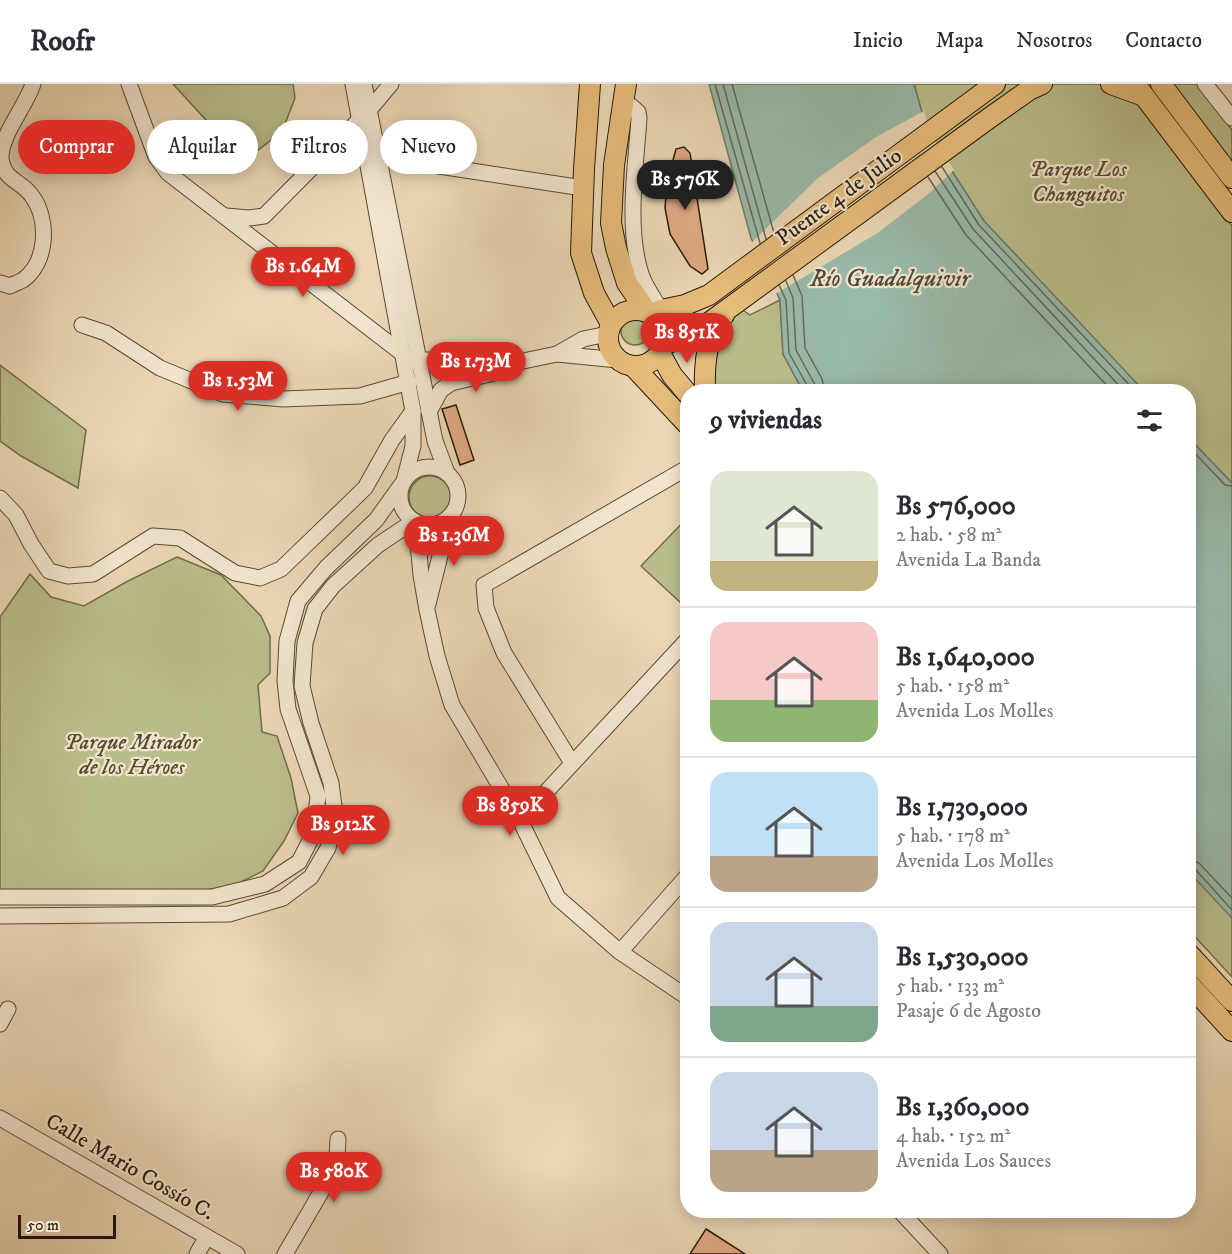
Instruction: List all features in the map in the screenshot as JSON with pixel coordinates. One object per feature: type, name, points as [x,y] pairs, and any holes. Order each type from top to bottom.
[{"type":"main road","points":[[590,84],[581,253],[609,329],[609,348],[680,416]]},
{"type":"main road","name":"Puente 4 de Julio","points":[[653,312],[685,305],[710,295],[995,84]]},
{"type":"main road","name":"Puente 4 de Julio","points":[[662,349],[710,322],[988,119],[1029,90],[1042,84]]},
{"type":"main road","points":[[1111,84],[1139,90],[1232,212]]},
{"type":"main road","points":[[1161,84],[1232,178]]},
{"type":"main road","points":[[625,92],[614,165],[611,223],[627,283],[653,312],[662,326],[664,335],[662,349],[672,375],[680,385]]},
{"type":"main road","points":[[705,384],[707,358],[712,334],[736,302]]},
{"type":"main road","points":[[609,329],[616,318],[630,310],[653,312]]},
{"type":"main road","points":[[625,363],[648,363],[662,349]]},
{"type":"main road","points":[[1196,962],[1232,1001]]},
{"type":"main road","points":[[1196,992],[1232,1031]]},
{"type":"street","points":[[0,283],[10,286],[24,279],[38,261],[43,241],[40,209],[31,194],[5,174],[0,157],[5,137],[30,94],[33,84]]},
{"type":"street","points":[[129,84],[156,157],[168,173],[409,359],[468,362],[492,359],[509,364]]},
{"type":"street","points":[[353,84],[380,157]]},
{"type":"street","points":[[364,84],[365,114],[409,359],[429,412],[435,441],[447,473]]},
{"type":"street","points":[[260,244],[257,228],[264,216],[365,114],[391,84]]},
{"type":"street","points":[[1205,84],[1232,118]]},
{"type":"street","points":[[477,172],[583,188]]},
{"type":"street","points":[[382,174],[409,359],[413,411],[413,446],[400,494],[401,505],[406,514],[415,522],[434,525],[450,516]]},
{"type":"street","points":[[223,216],[249,218],[264,216]]},
{"type":"street","points":[[82,325],[106,333],[160,368],[223,394],[283,399],[360,396],[409,382]]},
{"type":"street","points":[[429,412],[441,390],[451,383],[494,373],[509,364],[557,354],[583,339],[609,329]]},
{"type":"street","points":[[557,354],[625,363]]},
{"type":"street","points":[[0,498],[16,515],[31,544],[49,571],[68,576],[93,574],[153,536],[180,538],[235,573],[260,578],[281,568],[365,488],[392,440],[413,411]]},
{"type":"street","points":[[0,897],[212,897],[265,884],[299,862],[314,833],[318,796],[288,709],[285,681],[287,641],[298,601],[326,568],[376,520],[410,474],[429,467],[438,468],[454,480],[458,489],[458,499],[456,508],[450,516],[427,610]]},
{"type":"street","points":[[572,763],[504,653],[486,608],[484,585],[680,472]]},
{"type":"street","points":[[415,522],[420,575],[427,610],[437,656],[452,705],[520,820],[558,898],[620,952],[680,992]]},
{"type":"street","points":[[0,916],[229,914],[283,898],[311,877],[328,849],[335,814],[331,783],[311,723],[302,686],[304,643],[315,609],[333,586],[378,545],[415,522]]},
{"type":"street","points":[[520,820],[680,647]]},
{"type":"street","points":[[620,952],[680,884]]},
{"type":"street","points":[[0,1024],[8,1009]]},
{"type":"street","name":"Calle Mario Cossío C.","points":[[0,1118],[237,1254]]},
{"type":"street","points":[[285,1254],[331,1175],[337,1158],[338,1139]]},
{"type":"street","points":[[906,1218],[940,1254]]},
{"type":"street","points":[[197,1254],[206,1238]]},
{"type":"green space","points":[[173,84],[293,84],[295,98],[287,120],[270,120],[270,141],[258,150],[258,120],[206,120]]},
{"type":"green space","name":"Parque Los Changuitos","points":[[914,84],[1126,84],[1232,226],[1232,483],[1196,446],[1196,384],[1136,384],[984,221],[928,134]]},
{"type":"green space","points":[[1167,84],[1197,84],[1232,130],[1232,169]]},
{"type":"green space","points":[[780,300],[783,354],[799,384],[714,384],[717,347],[725,328],[741,309],[750,315]]},
{"type":"green space","points":[[635,317],[645,321],[649,331],[645,341],[635,345],[625,341],[621,331],[625,321]]},
{"type":"green space","points":[[0,365],[86,430],[78,488],[21,456],[0,441]]},
{"type":"green space","points":[[430,476],[438,477],[445,482],[450,489],[450,505],[445,512],[438,517],[430,518],[422,517],[415,512],[410,505],[409,497],[410,489],[415,482],[422,477]]},
{"type":"green space","points":[[680,525],[680,602],[641,566]]},
{"type":"green space","name":"Parque Mirador de los Héroes","points":[[177,557],[221,575],[261,616],[270,636],[270,673],[258,685],[262,732],[277,736],[291,778],[298,813],[284,841],[263,871],[231,887],[182,892],[0,890],[0,617],[30,574],[51,597],[84,606]]},
{"type":"green space","points":[[1196,877],[1232,915],[1232,977],[1196,938]]},
{"type":"water","name":"Río Guadalquivir","points":[[709,84],[914,84],[928,134],[984,221],[1137,384],[799,384],[783,354],[780,300],[751,238]]},
{"type":"water","points":[[1196,445],[1232,483],[1232,918],[1196,880]]},
{"type":"pier","points":[[924,111],[930,133],[954,170],[927,195],[879,232],[774,295],[750,244],[818,178],[876,137]]},
{"type":"building","points":[[684,147],[690,153],[708,269],[702,274],[690,266],[670,234],[665,208],[667,182],[676,149]]},
{"type":"building","points":[[456,405],[474,460],[460,465],[442,409]]},
{"type":"building","points":[[706,1229],[745,1254],[690,1254]]}]
